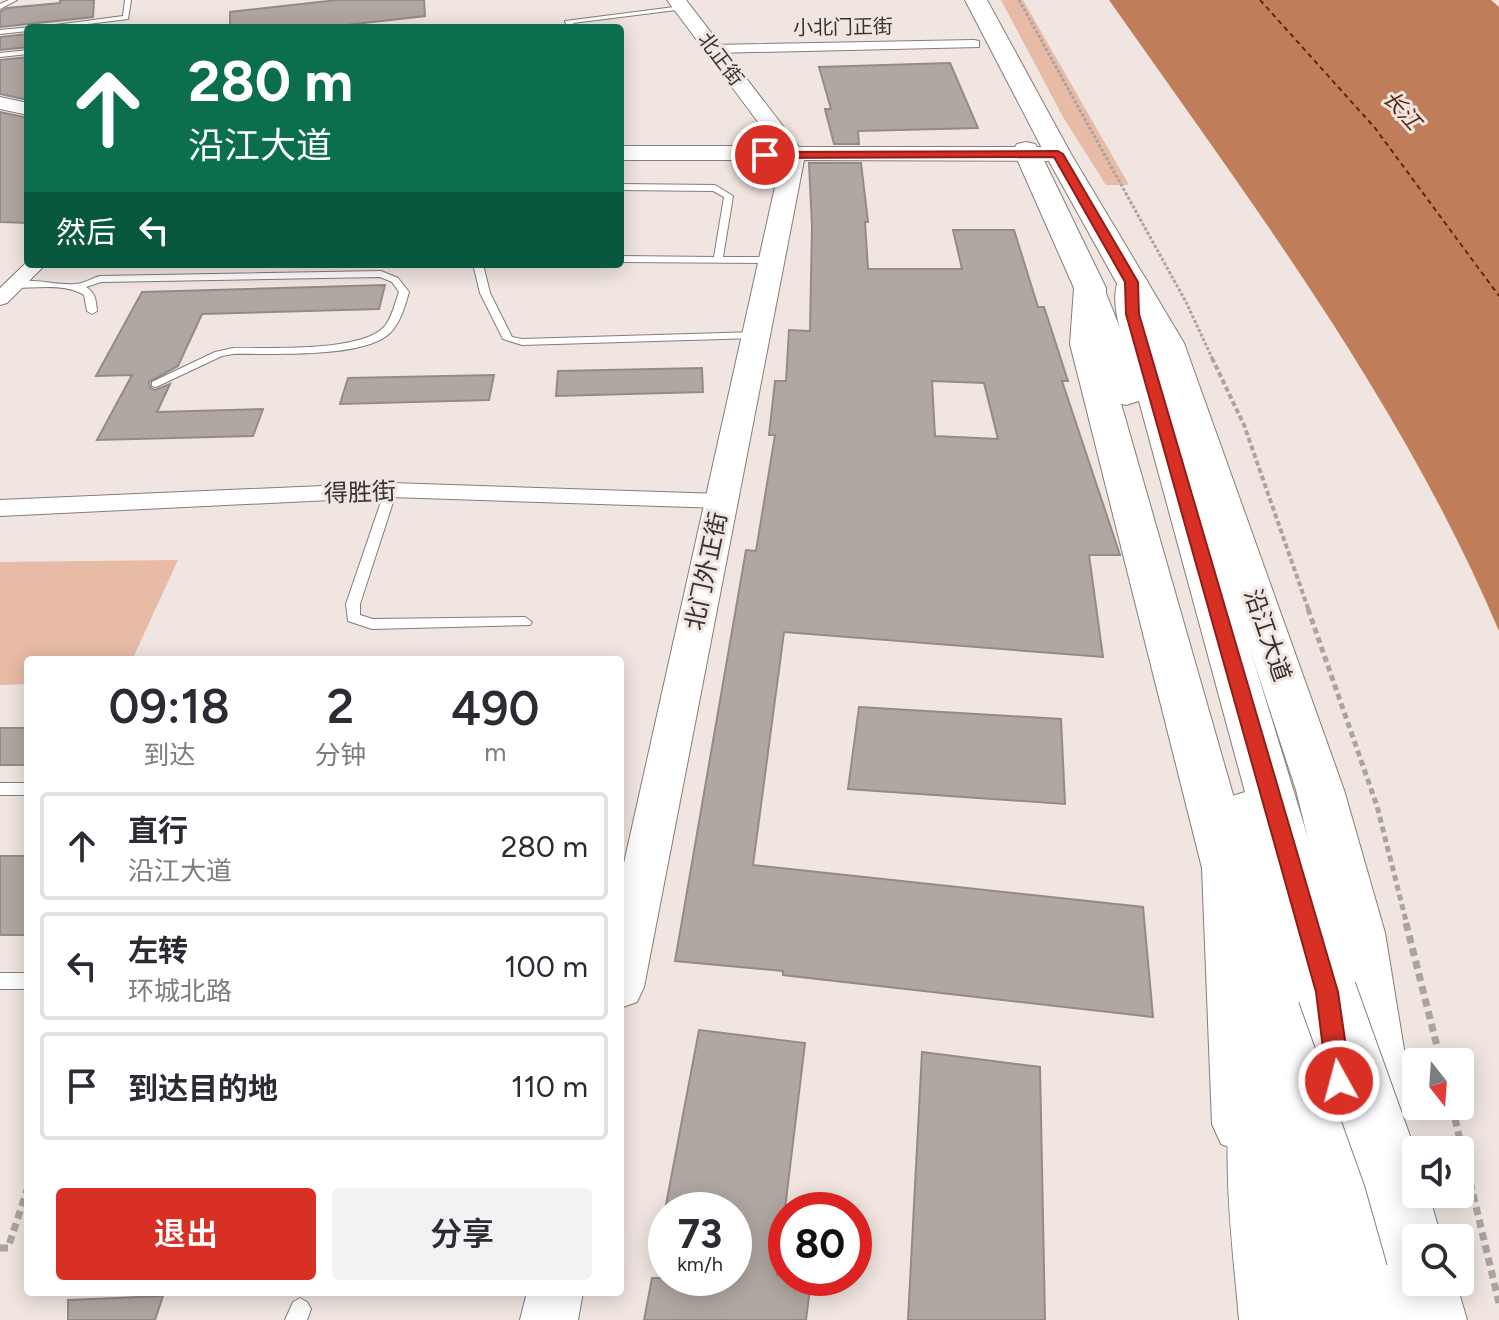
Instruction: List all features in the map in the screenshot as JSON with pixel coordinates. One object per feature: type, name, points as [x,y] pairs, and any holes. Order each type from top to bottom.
[{"type":"main road","name":"沿江大道","points":[[954,0],[974,44],[1043,154],[1118,295],[1172,355],[1320,790],[1358,933],[1415,1320]]},
{"type":"main road","name":"沿江大道","points":[[976,0],[1043,154]]},
{"type":"main road","name":"沿江大道","points":[[1118,295],[1087,344],[1228,868],[1253,1320]]},
{"type":"main road","points":[[1118,295],[1302,987],[1370,1320]]},
{"type":"main road","points":[[1302,987],[1393,1176],[1407,1224]]},
{"type":"main road","points":[[1272,1320],[1262,1203],[1262,1091],[1302,987]]},
{"type":"main road","points":[[1302,987],[1314,1320]]},
{"type":"main road","points":[[1427,1296],[1434,1320]]},
{"type":"street","name":"北正街","points":[[679,4],[794,155]]},
{"type":"street","name":"小北门正街","points":[[713,49],[974,44]]},
{"type":"street","points":[[0,103],[24,108]]},
{"type":"street","points":[[624,153],[1043,154]]},
{"type":"street","name":"北门外正街","points":[[624,968],[794,155]]},
{"type":"street","points":[[7,292],[32,268]]},
{"type":"street","name":"得胜街","points":[[0,508],[391,490],[721,501]]},
{"type":"street","points":[[549,1320],[554,1296]]},
{"type":"lane","points":[[0,7],[14,0]]},
{"type":"lane","points":[[73,24],[126,18],[128,0]]},
{"type":"lane","points":[[570,24],[569,21],[679,4]]},
{"type":"lane","points":[[0,32],[24,29]]},
{"type":"lane","points":[[0,55],[24,52]]},
{"type":"lane","points":[[624,187],[715,188],[729,196],[718,259]]},
{"type":"lane","points":[[624,259],[772,260]]},
{"type":"lane","points":[[479,268],[485,293],[508,339],[522,342],[756,335]]},
{"type":"lane","points":[[7,292],[75,288],[91,279],[381,274],[395,280],[404,292],[390,330],[363,343],[350,347],[233,351],[219,354],[156,384]]},
{"type":"lane","points":[[75,288],[90,295],[92,311]]},
{"type":"lane","points":[[391,490],[353,604],[353,618],[372,624],[525,622]]},
{"type":"lane","points":[[0,789],[24,789]]},
{"type":"lane","points":[[0,982],[24,981]]},
{"type":"path","points":[[1455,1120],[1499,1303]]},
{"type":"path","points":[[0,1248],[8,1248],[24,1199]]},
{"type":"shaded area","points":[[1001,0],[1023,0],[1129,185],[1106,185],[1063,117]]},
{"type":"shaded area","points":[[178,560],[134,656],[24,656],[24,684],[0,685],[0,562]]},
{"type":"water","name":"长江","points":[[1109,0],[1491,0],[1499,7],[1499,631],[1460,546],[1370,384],[1269,228]]},
{"type":"building","points":[[60,0],[94,0],[93,17],[0,27],[0,12],[7,8],[60,3]]},
{"type":"building","points":[[337,0],[424,0],[425,16],[355,24],[230,24],[230,12]]},
{"type":"building","points":[[24,34],[24,47],[0,50],[0,37]]},
{"type":"building","points":[[24,57],[24,99],[0,94],[0,60]]},
{"type":"building","points":[[950,63],[978,128],[858,131],[859,144],[834,144],[825,109],[831,109],[819,67]]},
{"type":"building","points":[[0,112],[24,117],[24,223],[0,222]]},
{"type":"building","points":[[809,163],[861,163],[868,222],[865,222],[868,269],[962,269],[953,230],[1014,230],[1038,307],[1044,307],[1068,381],[1062,381],[1120,555],[1089,555],[1103,657],[784,632],[753,865],[1143,907],[1153,1017],[783,975],[783,971],[675,961],[746,550],[756,551],[775,435],[769,435],[775,381],[786,381],[789,330],[810,331],[812,226]],"holes":[[[932,381],[984,383],[998,439],[935,436]]]},
{"type":"building","points":[[385,285],[379,309],[202,314],[178,366],[149,382],[150,388],[155,390],[170,384],[157,412],[263,409],[253,436],[97,440],[132,375],[96,376],[142,292]]},
{"type":"building","points":[[702,368],[703,392],[556,396],[558,371]]},
{"type":"building","points":[[494,375],[489,400],[340,404],[348,378]]},
{"type":"building","points":[[859,707],[1061,719],[1065,804],[848,789]]},
{"type":"building","points":[[0,728],[24,728],[24,765],[0,765]]},
{"type":"building","points":[[0,856],[24,856],[24,935],[0,935]]},
{"type":"building","points":[[699,1030],[805,1043],[787,1192],[768,1192],[768,1296],[809,1296],[806,1320],[644,1320],[649,1296],[752,1296],[752,1192],[668,1192]]},
{"type":"building","points":[[922,1052],[1040,1067],[1045,1320],[908,1320]]},
{"type":"building","points":[[163,1296],[155,1320],[68,1320],[68,1300]]},
{"type":"ferry route","points":[[1260,0],[1375,128],[1499,296]]},
{"type":"route","points":[[765,155],[1058,154],[1132,282],[1132,314],[1327,992],[1339,1081]]}]
